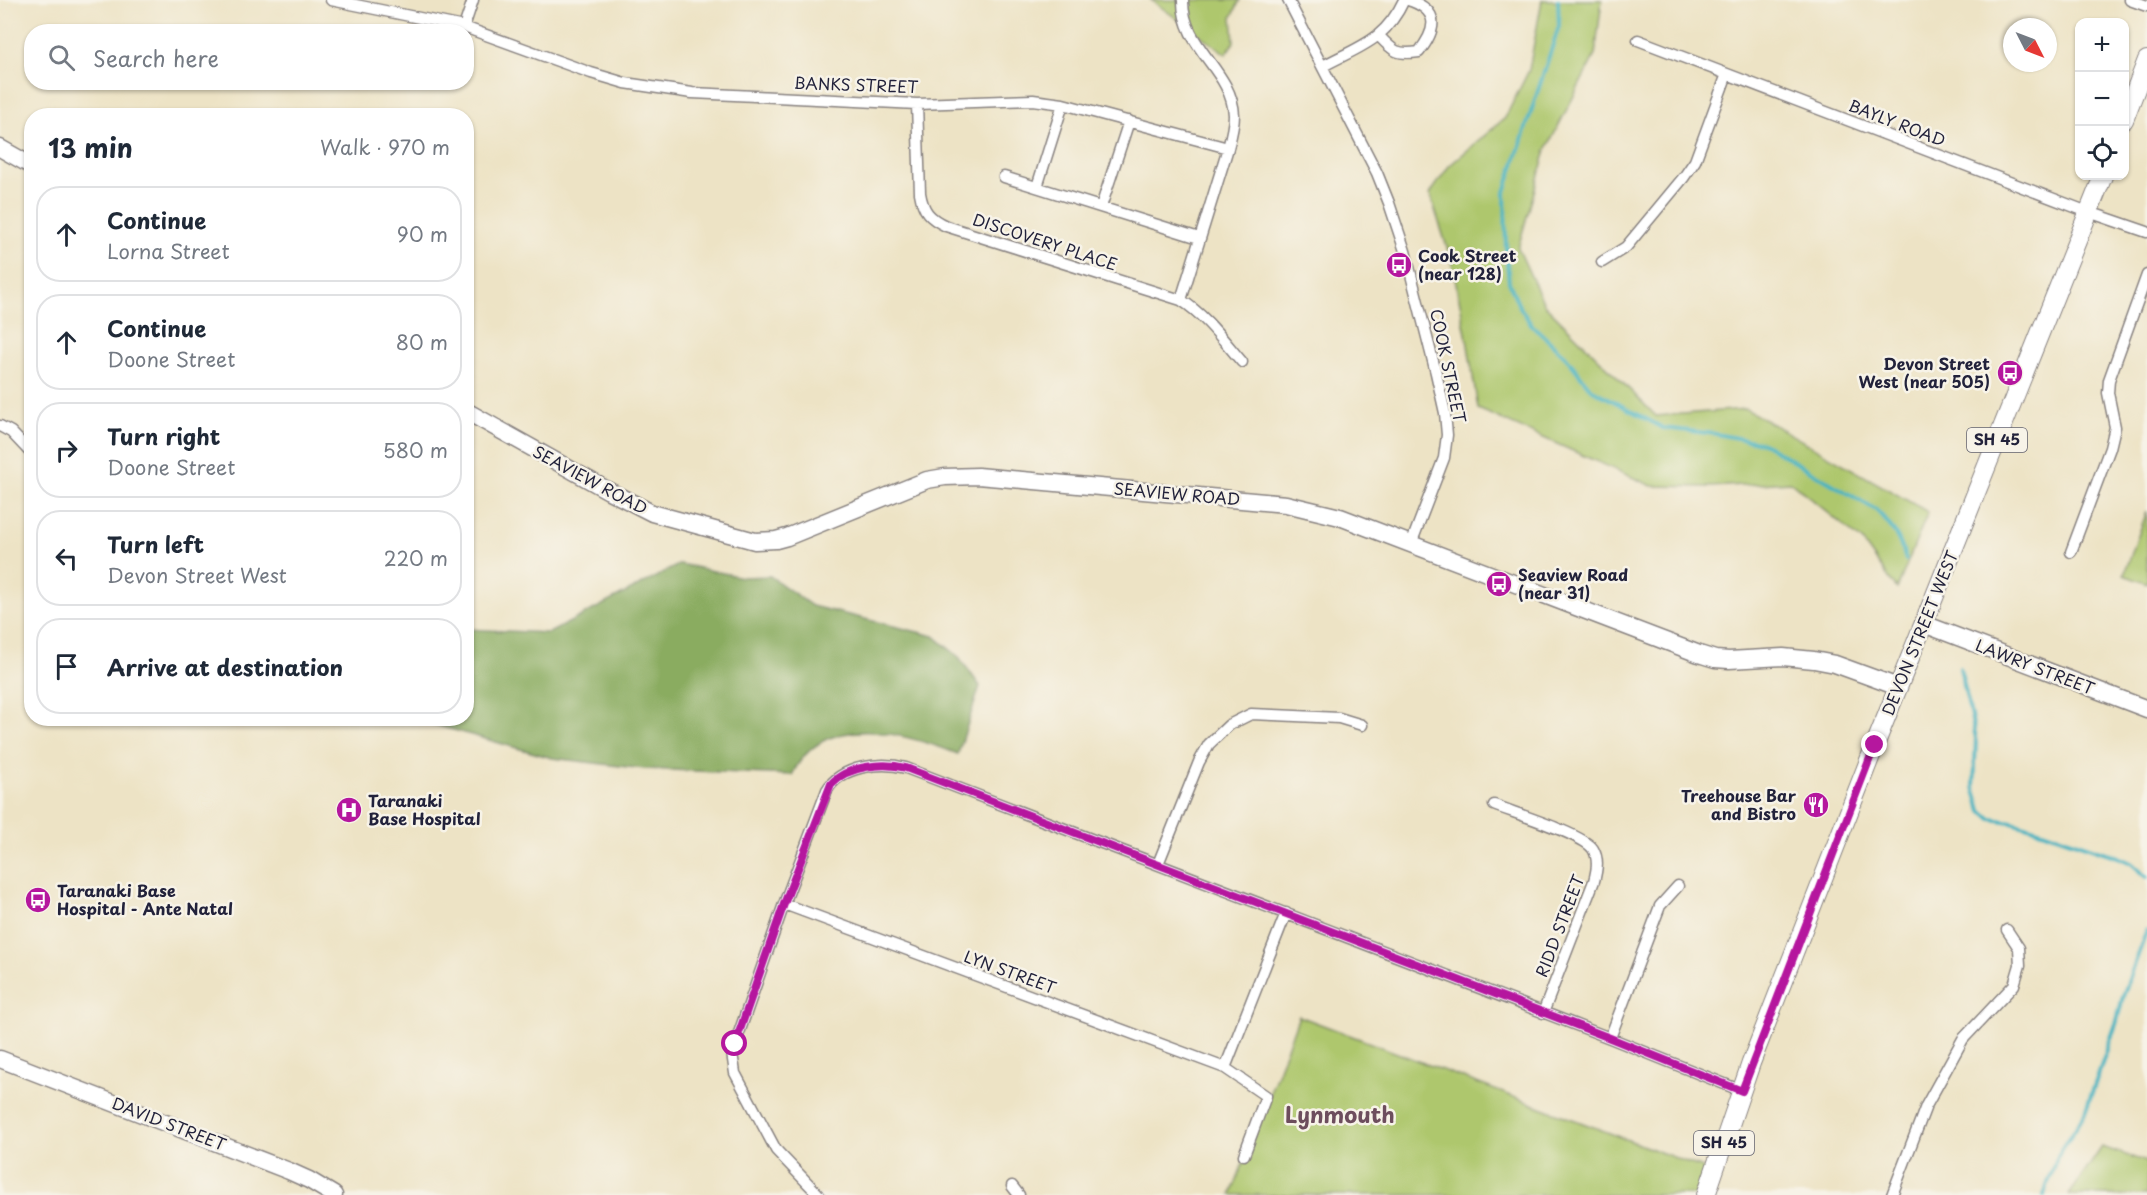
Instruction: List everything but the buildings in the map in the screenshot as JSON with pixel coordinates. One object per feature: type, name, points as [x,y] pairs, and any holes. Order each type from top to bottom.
[{"type":"main road","points":[[2129,107],[2147,60]]},
{"type":"main road","name":"DEVON STREET WEST","points":[[1706,1195],[1742,1091],[1898,687],[2101,180]]},
{"type":"street","name":"BANKS STREET","points":[[331,0],[449,24]]},
{"type":"street","points":[[465,24],[473,0]]},
{"type":"street","points":[[1181,300],[1234,122],[1231,97],[1224,83],[1187,28],[1183,0]]},
{"type":"street","name":"COOK STREET","points":[[1288,0],[1377,173],[1389,203],[1406,251],[1445,412],[1447,435],[1444,458],[1411,544]]},
{"type":"street","points":[[1323,66],[1379,36],[1394,20],[1406,0],[1421,4],[1432,16],[1433,26],[1429,39],[1419,52],[1403,54],[1392,49],[1379,36]]},
{"type":"street","points":[[2130,0],[2147,6]]},
{"type":"street","name":"BANKS STREET","points":[[474,31],[591,73],[657,89],[692,93],[917,104],[1033,100],[1063,104],[1228,148]]},
{"type":"street","name":"BAYLY ROAD","points":[[1638,40],[2147,232]]},
{"type":"street","points":[[1602,262],[1626,247],[1695,161],[1727,74]]},
{"type":"street","name":"DISCOVERY PLACE","points":[[917,104],[920,193],[922,206],[927,216],[946,226],[1181,300],[1203,318],[1242,362]]},
{"type":"street","points":[[1037,187],[1063,104]]},
{"type":"street","points":[[1101,207],[1129,121]]},
{"type":"street","points":[[1,151],[24,162]]},
{"type":"street","points":[[1004,177],[1199,238]]},
{"type":"street","points":[[2071,552],[2110,448],[2115,427],[2108,393],[2109,380],[2147,275]]},
{"type":"street","name":"SEAVIEW ROAD","points":[[474,415],[638,507],[669,519],[755,541],[786,537],[927,480],[962,475],[1286,504],[1340,518],[1715,659],[1783,657],[1814,660],[1835,664],[1898,687]]},
{"type":"street","points":[[0,426],[11,432],[24,446]]},
{"type":"street","name":"LAWRY STREET","points":[[1924,624],[2147,709]]},
{"type":"street","points":[[1158,864],[1199,762],[1209,744],[1229,725],[1251,714],[1338,718],[1362,725]]},
{"type":"street","points":[[819,1195],[776,1150],[732,1064],[735,1044],[784,904],[831,784],[844,774],[876,766],[896,765],[906,768],[1610,1038],[1742,1091]]},
{"type":"street","name":"RIDD STREET","points":[[1494,805],[1577,837],[1593,849],[1596,858],[1597,868],[1594,881],[1543,1013]]},
{"type":"street","points":[[1610,1038],[1660,906],[1677,886]]},
{"type":"street","name":"LYN STREET","points":[[784,904],[1225,1068],[1266,1096],[1244,1155]]},
{"type":"street","points":[[1225,1068],[1286,913]]},
{"type":"street","points":[[1892,1195],[1926,1106],[1963,1039],[2014,985],[2020,965],[2019,948],[2007,930]]},
{"type":"street","name":"DAVID STREET","points":[[0,1059],[289,1171],[334,1195]]},
{"type":"green space","points":[[1151,0],[1240,0],[1232,17],[1234,42],[1226,54]]},
{"type":"green space","points":[[1542,0],[1602,0],[1595,55],[1546,150],[1518,248],[1544,304],[1656,416],[1746,409],[1928,512],[1897,589],[1862,541],[1791,482],[1710,487],[1652,486],[1478,409],[1452,263],[1430,194],[1449,166],[1505,118],[1529,70]]},
{"type":"green space","points":[[2147,511],[2147,584],[2124,575]]},
{"type":"green space","points":[[680,564],[742,577],[770,576],[812,606],[934,636],[959,657],[980,686],[958,754],[914,739],[890,734],[866,732],[844,734],[823,741],[806,754],[792,775],[645,769],[552,758],[440,726],[474,726],[474,629],[549,633]]},
{"type":"green space","points":[[1299,1016],[1705,1169],[1695,1195],[1231,1195]]},
{"type":"green space","points":[[2102,1147],[2147,1162],[2147,1195],[2069,1195]]},
{"type":"waterway","points":[[1558,0],[1559,26],[1505,192],[1509,282],[1518,304],[1531,324],[1566,357],[1591,389],[1663,428],[1716,434],[1763,443],[1876,510],[1895,533],[1906,560]]},
{"type":"waterway","points":[[1960,668],[1976,738],[1974,787],[1981,810],[1991,819],[2012,822],[2118,857],[2131,863],[2147,877]]},
{"type":"waterway","points":[[2044,1195],[2056,1159],[2084,1115],[2147,930]]},
{"type":"place","name":"Cook Street (near 128)","points":[[1399,265]]},
{"type":"place","name":"Devon Street West (near 505)","points":[[2010,373]]},
{"type":"place","name":"Seaview Road (near 31)","points":[[1499,584]]},
{"type":"place","name":"Treehouse Bar and Bistro","points":[[1816,805]]},
{"type":"place","name":"Taranaki Base Hospital","points":[[349,810]]},
{"type":"place","name":"Taranaki Base Hospital - Ante Natal","points":[[38,900]]},
{"type":"district","name":"Lynmouth","points":[[1340,1115]]},
{"type":"route","points":[[735,1044],[784,904],[831,784],[838,777],[852,771],[896,765],[1286,913],[1742,1091],[1875,745]]}]
